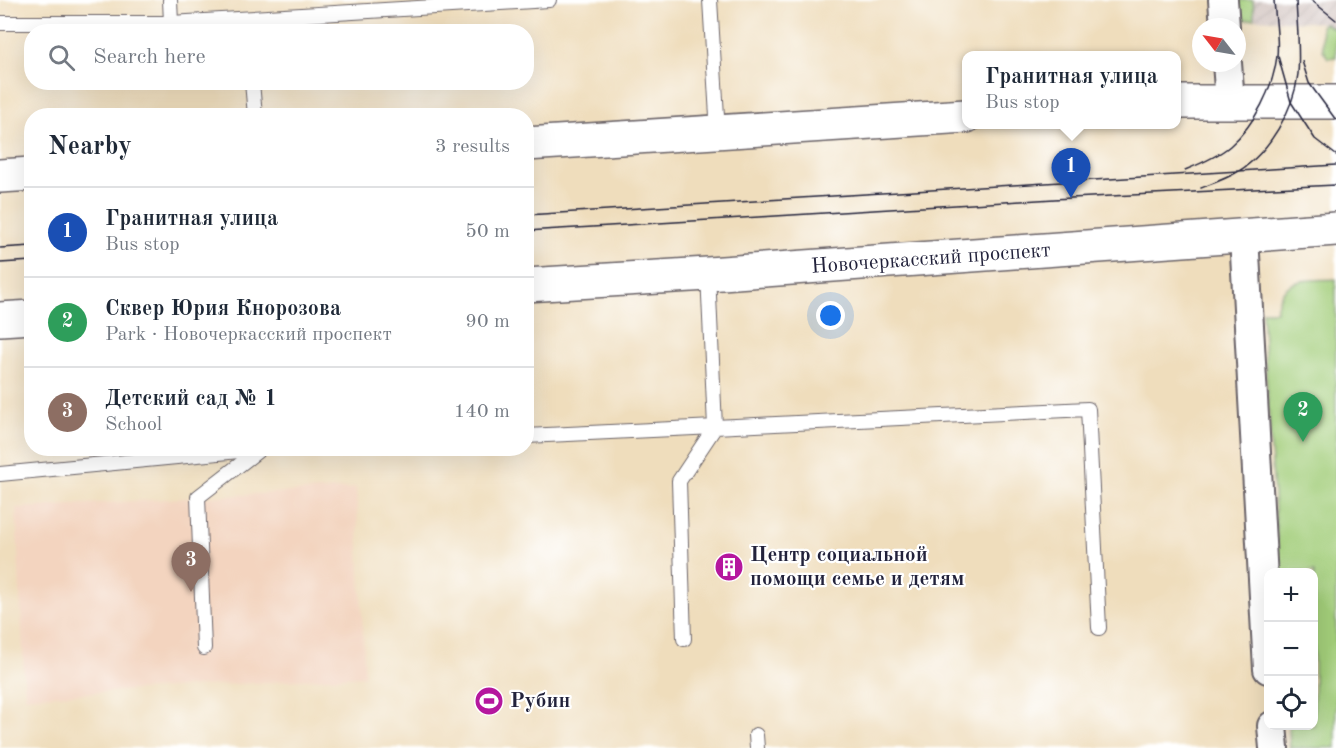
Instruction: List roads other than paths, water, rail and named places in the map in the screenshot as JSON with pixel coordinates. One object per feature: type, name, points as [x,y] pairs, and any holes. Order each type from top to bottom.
[{"type":"main road","points":[[1181,102],[1336,102]]},
{"type":"main road","points":[[534,144],[962,116]]},
{"type":"main road","points":[[0,176],[24,174]]},
{"type":"main road","name":"Новочеркасский проспект","points":[[534,285],[1336,229]]},
{"type":"main road","points":[[0,319],[24,318]]},
{"type":"street","points":[[1223,0],[1224,18]]},
{"type":"street","points":[[1228,72],[1230,102]]},
{"type":"street","points":[[1244,236],[1266,622]]},
{"type":"street","points":[[1272,730],[1274,748]]},
{"type":"lane","points":[[0,23],[171,24],[170,0]]},
{"type":"lane","points":[[258,24],[549,0]]},
{"type":"lane","points":[[710,0],[718,133]]},
{"type":"lane","points":[[253,90],[254,108]]},
{"type":"lane","points":[[684,639],[679,481],[715,427],[708,274]]},
{"type":"lane","points":[[534,436],[1088,409],[1099,628]]},
{"type":"lane","points":[[0,474],[187,456]]},
{"type":"lane","points":[[204,648],[198,497],[251,456]]},
{"type":"tram line","points":[[1185,170],[1214,157],[1230,146],[1255,117],[1267,93],[1277,56],[1274,0]]},
{"type":"tram line","points":[[1201,188],[1230,176],[1250,163],[1270,141],[1285,116],[1296,88],[1298,74],[1296,0]]},
{"type":"tram line","points":[[1311,0],[1336,20]]},
{"type":"tram line","points":[[1278,56],[1291,102],[1315,139],[1336,155]]},
{"type":"tram line","points":[[1302,61],[1309,83],[1336,120]]},
{"type":"tram line","points":[[534,215],[1336,165]]},
{"type":"tram line","points":[[534,231],[1071,198],[1336,185]]},
{"type":"tram line","points":[[0,248],[24,246]]},
{"type":"tram line","points":[[0,263],[24,262]]},
{"type":"place","name":"Гранитная улица","points":[[1071,198]]},
{"type":"place","name":"Сквер Юрия Кнорозова","points":[[1303,442]]},
{"type":"place","name":"Центр социальной помощи семье и детям","points":[[729,567]]},
{"type":"place","name":"Детский сад № 1","points":[[191,592]]},
{"type":"place","name":"Рубин","points":[[489,701]]}]
